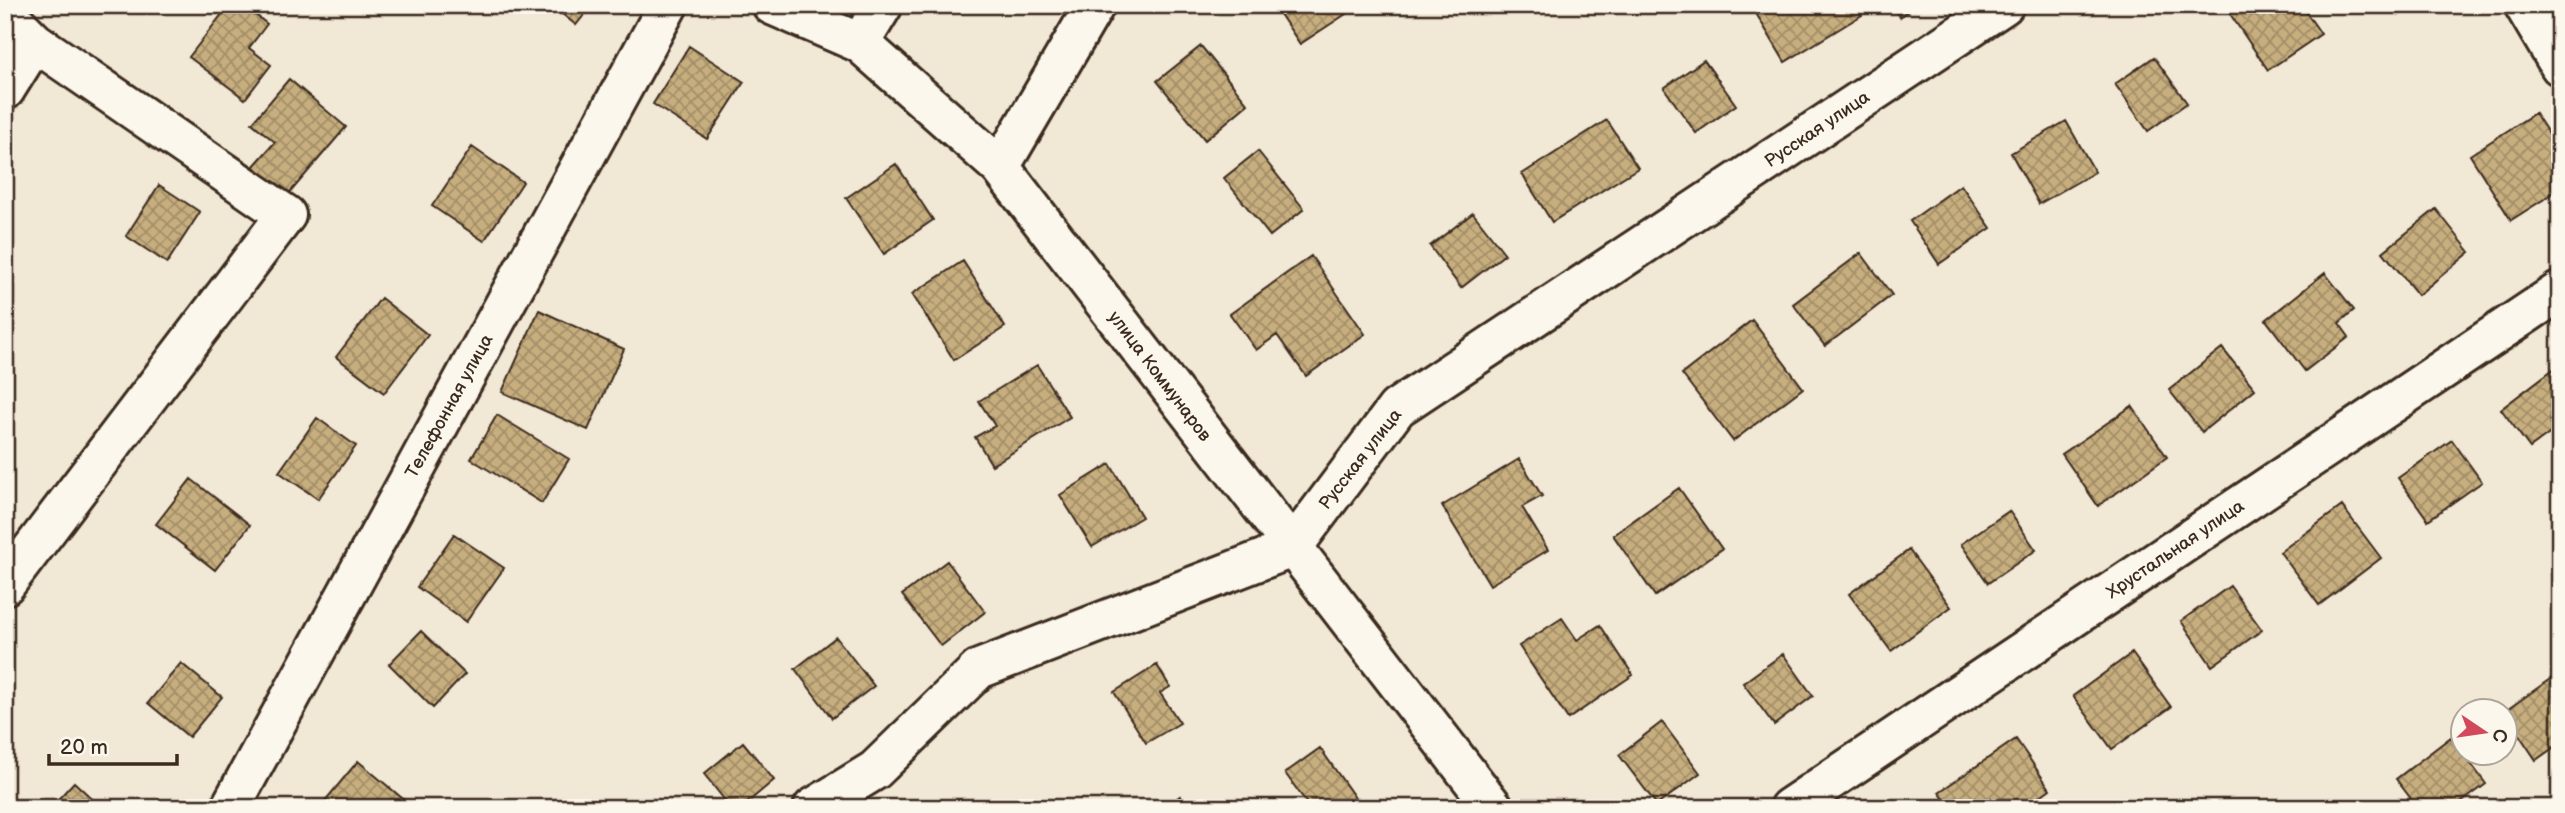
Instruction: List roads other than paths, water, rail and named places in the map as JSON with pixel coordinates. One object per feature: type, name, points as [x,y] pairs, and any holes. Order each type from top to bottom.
[{"type":"street","name":"Телефонная улица","points":[[230,808],[668,5]]},
{"type":"street","name":"улица Коммунаров","points":[[772,5],[860,43],[1000,167],[1494,808]]},
{"type":"street","points":[[860,43],[883,5]]},
{"type":"street","points":[[1000,167],[1095,5]]},
{"type":"street","name":"Русская улица","points":[[1292,548],[1397,408],[2004,5]]},
{"type":"street","points":[[2524,5],[2560,66]]},
{"type":"street","points":[[5,12],[35,42],[286,215],[5,585]]},
{"type":"street","points":[[5,90],[35,42]]},
{"type":"street","name":"Хрустальная улица","points":[[1789,808],[2560,291]]},
{"type":"street","points":[[813,808],[875,770],[979,669],[1292,548]]}]
